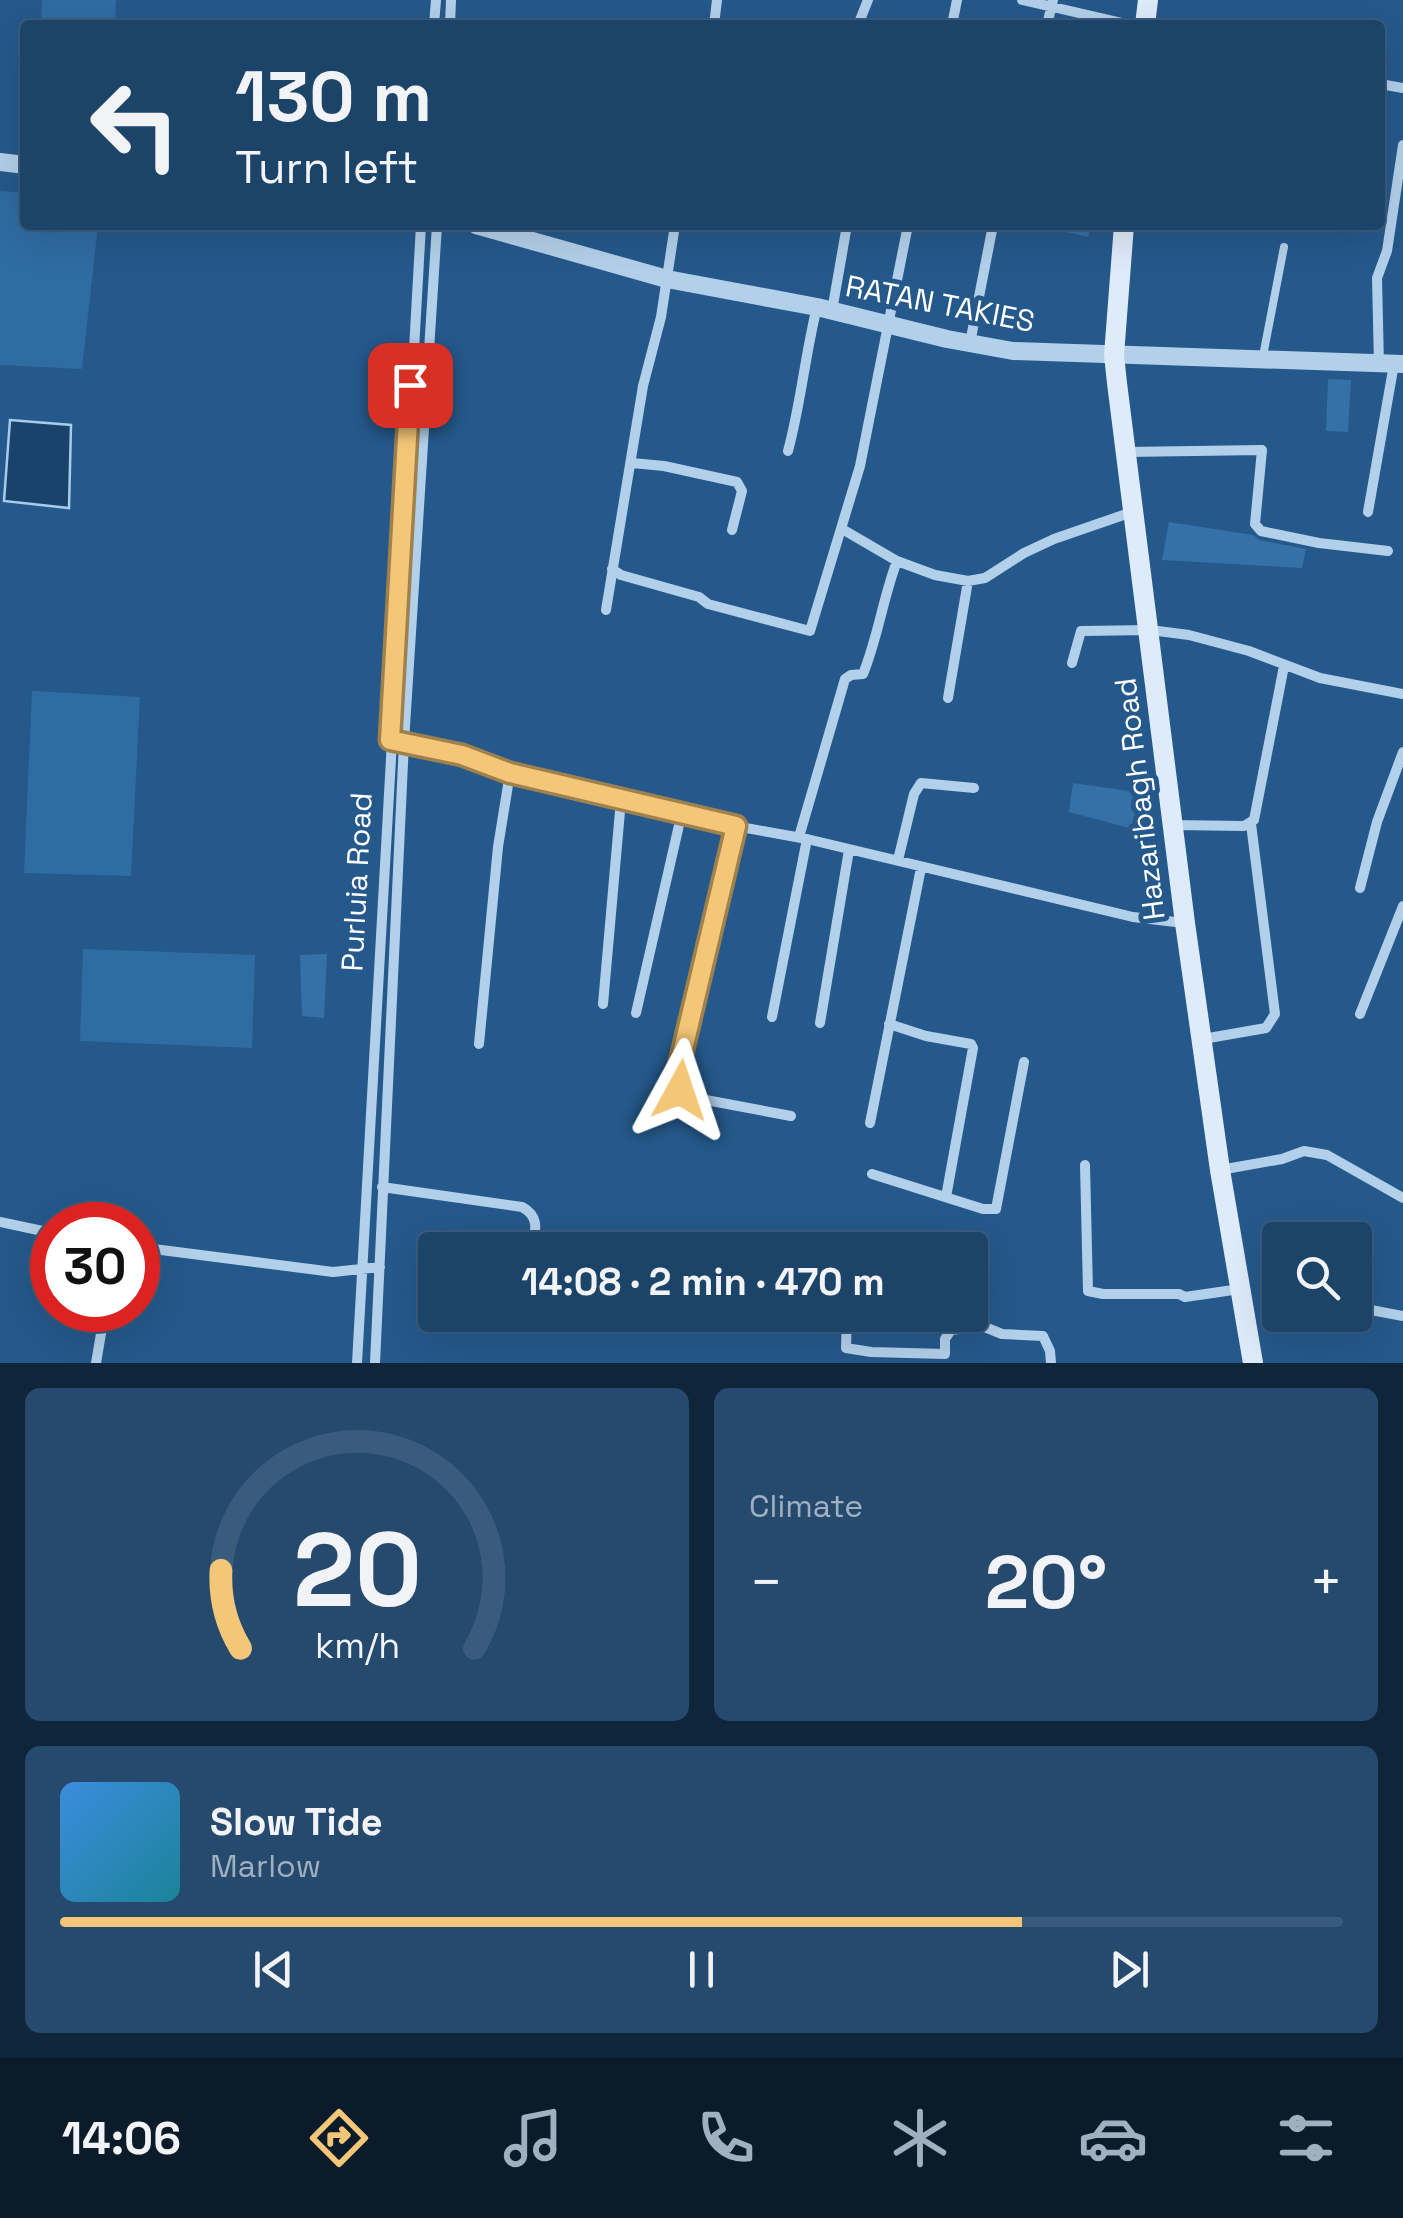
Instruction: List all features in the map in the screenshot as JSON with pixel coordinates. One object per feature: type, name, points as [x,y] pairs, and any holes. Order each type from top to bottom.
[{"type":"main road","name":"Hazaribagh Road","points":[[1124,230],[1114,355],[1185,923],[1220,1170],[1253,1363]]},
{"type":"street","points":[[1022,0],[1112,20]]},
{"type":"street","points":[[1368,512],[1392,364],[1377,278],[1387,250],[1403,145]]},
{"type":"street","name":"Purluia Road","points":[[356,1363],[421,230]]},
{"type":"street","name":"Purluia Road","points":[[375,1363],[404,742],[437,230]]},
{"type":"street","name":"RATAN TAKIES","points":[[493,230],[667,280],[1012,350],[1392,364]]},
{"type":"street","points":[[606,610],[643,386],[675,230]]},
{"type":"street","points":[[788,451],[804,384],[805,352],[824,309],[846,230]]},
{"type":"street","points":[[612,568],[621,575],[699,597],[708,604],[810,630],[860,466],[907,230]]},
{"type":"street","points":[[970,343],[992,230]]},
{"type":"street","points":[[1126,452],[1262,450],[1255,524],[1261,530],[1319,543],[1388,551]]},
{"type":"street","points":[[632,463],[737,482],[742,491],[732,530]]},
{"type":"street","points":[[842,529],[898,561],[935,575],[968,581],[984,578],[1054,539],[1133,512]]},
{"type":"street","points":[[772,1017],[803,838],[845,680],[850,675],[863,674],[876,641],[887,586],[898,561]]},
{"type":"street","points":[[948,698],[968,581]]},
{"type":"street","points":[[1072,663],[1081,631],[1150,630],[1190,635],[1249,651],[1350,686],[1403,694]]},
{"type":"street","points":[[1174,825],[1250,824],[1254,820],[1284,666]]},
{"type":"street","points":[[390,740],[462,755],[510,773],[621,800],[803,838],[1133,918],[1185,923]]},
{"type":"street","points":[[1360,888],[1377,822],[1403,752]]},
{"type":"street","points":[[479,1044],[498,847],[510,773]]},
{"type":"street","points":[[898,860],[914,794],[921,783],[974,788]]},
{"type":"street","points":[[603,1004],[621,800]]},
{"type":"street","points":[[636,1013],[682,812]]},
{"type":"street","points":[[1203,1038],[1266,1028],[1275,1014],[1250,824]]},
{"type":"street","points":[[736,826],[676,1079],[680,1090],[690,1097],[791,1116]]},
{"type":"street","points":[[820,1023],[849,850]]},
{"type":"street","points":[[870,1122],[921,868]]},
{"type":"street","points":[[1360,1014],[1403,906]]},
{"type":"street","points":[[890,1024],[926,1036],[971,1044],[973,1048],[946,1198]]},
{"type":"street","points":[[872,1174],[996,1209],[1024,1062]]},
{"type":"street","points":[[1220,1170],[1304,1151],[1327,1154],[1403,1198]]},
{"type":"street","points":[[1085,1165],[1088,1290],[1185,1297],[1241,1288]]},
{"type":"street","points":[[382,1187],[522,1207],[532,1212],[535,1232]]},
{"type":"street","points":[[0,1222],[30,1228]]},
{"type":"street","points":[[160,1249],[333,1272],[380,1267]]},
{"type":"street","points":[[1372,1309],[1403,1316]]},
{"type":"street","points":[[988,1328],[1002,1334],[1043,1336],[1051,1363]]},
{"type":"street","points":[[96,1363],[101,1332]]},
{"type":"street","points":[[846,1332],[846,1348],[945,1354],[949,1332]]},
{"type":"lane","points":[[1263,360],[1284,247]]},
{"type":"shaded area","points":[[42,0],[116,0],[115,20],[41,20]]},
{"type":"shaded area","points":[[0,191],[20,193],[20,230],[97,230],[82,369],[0,365]]},
{"type":"shaded area","points":[[10,420],[71,425],[69,508],[4,501]]},
{"type":"shaded area","points":[[32,691],[140,697],[131,876],[24,873]]},
{"type":"shaded area","points":[[83,949],[255,955],[252,1048],[80,1041]]},
{"type":"building","points":[[1058,230],[1090,230],[1088,237]]},
{"type":"building","points":[[1328,379],[1351,380],[1348,432],[1326,431]]},
{"type":"building","points":[[1169,522],[1253,535],[1259,540],[1306,549],[1302,568],[1162,560]]},
{"type":"building","points":[[1073,783],[1136,792],[1141,831],[1069,812]]},
{"type":"building","points":[[327,954],[324,1018],[302,1016],[300,955]]},
{"type":"route","points":[[410,385],[390,740],[462,755],[510,773],[736,826],[676,1079],[680,1090]]}]
